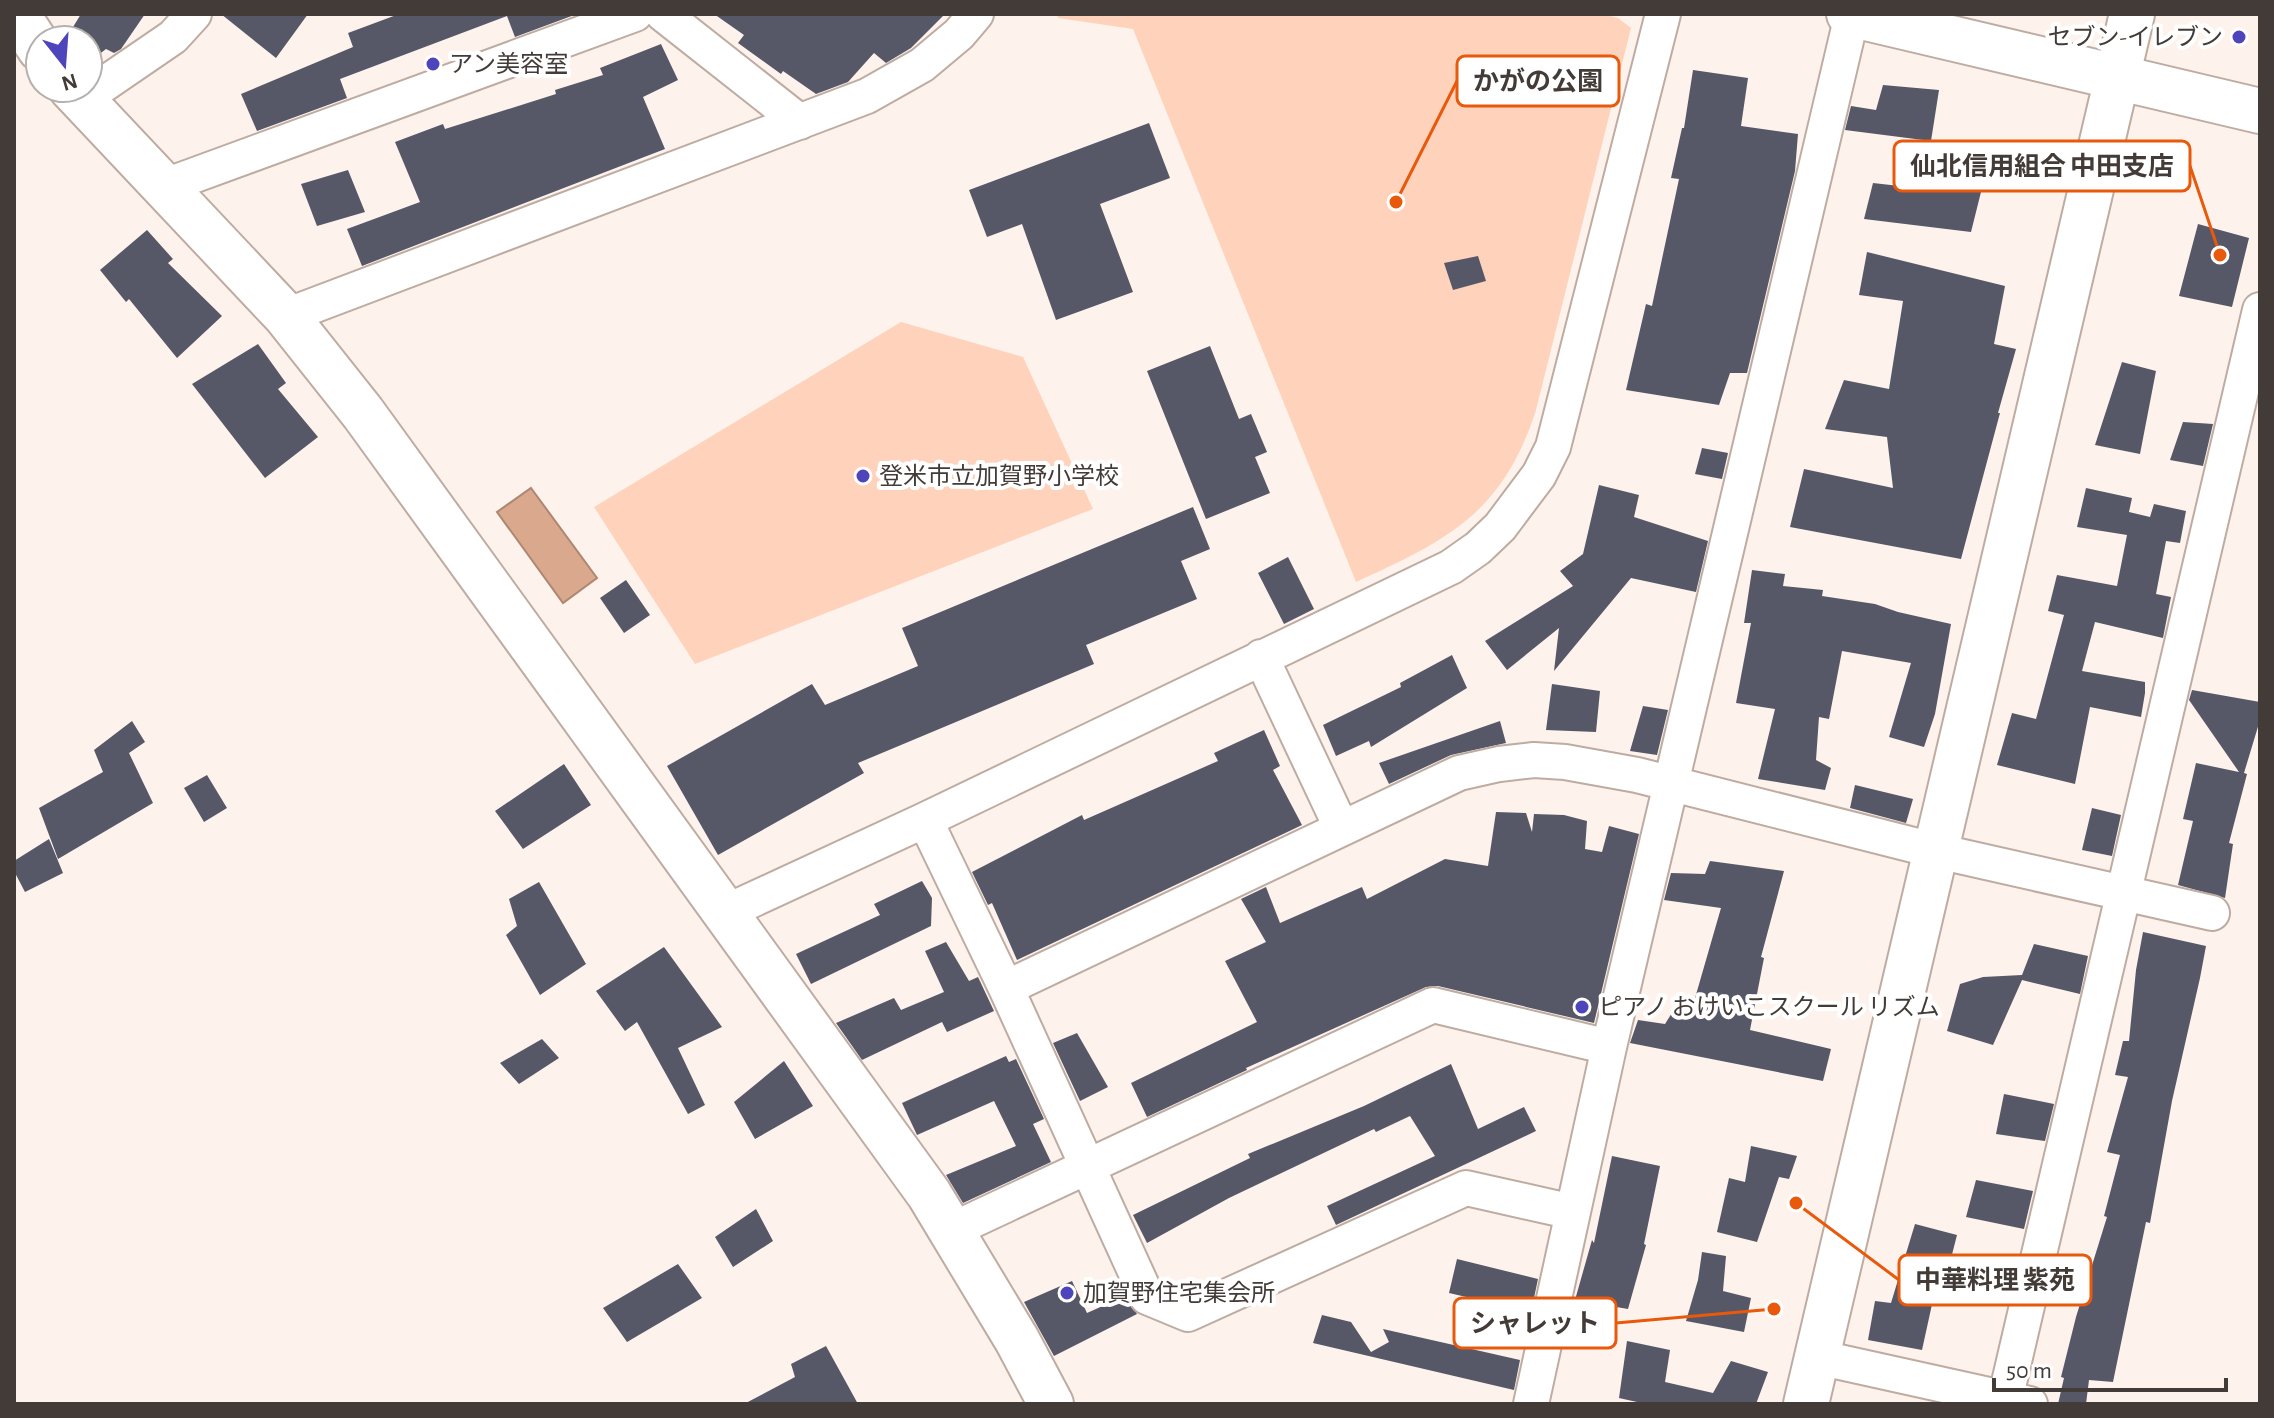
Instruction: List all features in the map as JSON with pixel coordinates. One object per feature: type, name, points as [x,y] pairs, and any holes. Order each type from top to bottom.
[{"type":"street","points":[[104,78],[173,37],[194,14]]},
{"type":"street","points":[[165,186],[635,14]]},
{"type":"street","points":[[663,14],[800,122]]},
{"type":"street","points":[[726,912],[925,820],[1451,567],[1500,527],[1539,475],[1553,447],[1663,14]]},
{"type":"street","points":[[1531,1404],[1609,1047],[1851,14],[2260,111]]},
{"type":"street","points":[[1806,1404],[2132,14]]},
{"type":"street","points":[[286,316],[867,96],[922,65],[959,34],[970,16]]},
{"type":"street","points":[[86,104],[286,316],[416,485],[929,1194],[1017,1340],[1051,1404]]},
{"type":"street","points":[[1817,1357],[2013,1402],[2125,894],[2260,310]]},
{"type":"street","points":[[1261,657],[1341,827]]},
{"type":"street","points":[[1006,988],[1459,773],[1534,760],[1565,762],[1637,775],[1937,851],[2212,913]]},
{"type":"street","points":[[925,820],[1006,988],[1147,1297],[1188,1314],[1466,1188],[1573,1212]]},
{"type":"street","points":[[952,1230],[1433,1005],[1609,1047]]},
{"type":"shaded area","points":[[1057,14],[1602,14],[1618,18],[1631,28],[1536,410],[1523,445],[1507,474],[1489,499],[1468,519],[1418,552],[1356,582],[1133,29],[1058,18]]},
{"type":"shaded area","points":[[901,322],[1023,357],[1093,509],[695,664],[594,507]]},
{"type":"shaded area","points":[[531,488],[597,578],[563,603],[497,512]]},
{"type":"building","points":[[81,14],[145,14],[121,49],[114,53],[104,51],[104,24],[75,24]]},
{"type":"building","points":[[221,14],[308,14],[276,58]]},
{"type":"building","points":[[399,14],[577,14],[515,37],[507,16],[340,79],[347,98],[257,131],[241,94],[353,47],[348,33]]},
{"type":"building","points":[[714,14],[945,14],[911,48],[886,63],[874,53],[848,82],[816,94],[783,71],[781,74],[738,43],[744,35]]},
{"type":"building","points":[[661,44],[678,80],[643,97],[665,149],[362,266],[347,229],[420,202],[395,142],[443,124],[445,129],[556,94],[555,90],[603,75],[600,68]]},
{"type":"building","points":[[1693,70],[1748,78],[1741,126],[1798,134],[1795,171],[1747,373],[1730,373],[1719,405],[1626,390],[1646,304],[1652,306],[1679,179],[1671,178],[1684,128]]},
{"type":"building","points":[[1883,85],[1939,90],[1931,141],[1845,130],[1851,106],[1876,110]]},
{"type":"building","points":[[1149,123],[1170,178],[1100,204],[1133,292],[1056,320],[1022,224],[987,237],[969,190]]},
{"type":"building","points":[[1923,167],[1985,176],[1971,232],[1864,219],[1873,183],[1917,188]]},
{"type":"building","points":[[348,170],[365,212],[317,226],[301,184]]},
{"type":"building","points":[[2198,224],[2249,238],[2232,307],[2179,296]]},
{"type":"building","points":[[147,230],[173,259],[168,263],[222,316],[177,358],[129,299],[126,302],[100,270]]},
{"type":"building","points":[[1867,252],[2005,286],[1994,344],[2016,349],[1961,559],[1790,527],[1804,469],[1893,488],[1887,437],[1825,429],[1844,380],[1889,389],[1903,301],[1859,295]]},
{"type":"building","points":[[1478,256],[1486,281],[1453,290],[1444,263]]},
{"type":"building","points":[[258,344],[286,383],[278,389],[318,437],[265,478],[192,384]]},
{"type":"building","points":[[1210,346],[1239,419],[1251,414],[1267,452],[1255,457],[1270,493],[1206,519],[1147,371]]},
{"type":"building","points":[[2122,362],[2156,371],[2140,454],[2095,445]]},
{"type":"building","points":[[2183,422],[2213,424],[2203,466],[2170,460]]},
{"type":"building","points":[[1702,448],[1728,453],[1722,479],[1695,474]]},
{"type":"building","points":[[1599,485],[1639,495],[1634,517],[1708,541],[1696,592],[1631,578],[1554,671],[1559,628],[1507,670],[1485,641],[1573,586],[1560,571],[1583,554]]},
{"type":"building","points":[[2086,488],[2132,498],[2129,512],[2150,517],[2154,504],[2186,511],[2180,543],[2166,541],[2156,594],[2171,597],[2163,638],[2095,622],[2082,671],[2145,682],[2145,693],[2141,717],[2090,707],[2075,784],[1997,765],[2012,713],[2036,719],[2064,615],[2048,611],[2057,575],[2117,586],[2127,535],[2077,527]]},
{"type":"building","points":[[1193,507],[1210,549],[1181,561],[1197,599],[1086,645],[1094,664],[858,763],[864,773],[718,855],[667,766],[812,684],[825,705],[918,666],[902,628]]},
{"type":"building","points":[[1288,557],[1314,609],[1284,624],[1258,573]]},
{"type":"building","points":[[1752,570],[1785,574],[1783,586],[1823,590],[1822,596],[1875,604],[1951,624],[1935,714],[1924,747],[1889,737],[1911,663],[1842,651],[1829,719],[1819,717],[1816,760],[1831,768],[1825,790],[1758,779],[1775,709],[1736,703],[1751,623],[1744,623]]},
{"type":"building","points":[[626,580],[650,615],[624,633],[600,598]]},
{"type":"building","points":[[1452,655],[1467,688],[1371,747],[1369,741],[1336,756],[1323,725],[1401,687],[1400,683]]},
{"type":"building","points":[[1552,684],[1600,691],[1596,732],[1546,730]]},
{"type":"building","points":[[2192,690],[2260,702],[2260,720],[2244,773],[2247,774],[2229,843],[2233,844],[2225,898],[2178,885],[2193,821],[2183,819],[2196,763],[2239,772],[2189,700]]},
{"type":"building","points":[[1643,706],[1668,710],[1657,755],[1630,751]]},
{"type":"building","points":[[132,721],[145,742],[129,753],[153,803],[58,859],[39,808],[103,772],[94,750]]},
{"type":"building","points":[[1500,721],[1506,743],[1451,755],[1389,784],[1379,763]]},
{"type":"building","points":[[1264,730],[1280,766],[1273,770],[1302,825],[1017,960],[992,903],[988,905],[972,872],[1082,815],[1084,820],[1218,761],[1214,753]]},
{"type":"building","points":[[564,764],[591,805],[523,849],[495,811]]},
{"type":"building","points":[[207,775],[227,808],[204,822],[184,788]]},
{"type":"building","points":[[1855,785],[1913,799],[1906,823],[1850,808]]},
{"type":"building","points":[[2092,808],[2121,815],[2112,856],[2082,850]]},
{"type":"building","points":[[1496,812],[1526,813],[1532,832],[1534,814],[1564,815],[1587,821],[1585,849],[1602,852],[1609,826],[1639,834],[1594,1023],[1438,986],[1426,987],[1246,1068],[1147,1117],[1131,1083],[1257,1022],[1225,961],[1266,942],[1241,899],[1266,887],[1280,923],[1362,887],[1367,899],[1445,859],[1488,866]]},
{"type":"building","points":[[49,839],[63,873],[25,892],[14,871],[14,861]]},
{"type":"building","points":[[1710,861],[1784,871],[1761,957],[1764,958],[1750,1030],[1831,1049],[1823,1081],[1630,1043],[1638,1020],[1665,1024],[1675,1008],[1691,1012],[1721,908],[1664,900],[1671,873],[1705,874]]},
{"type":"building","points":[[922,881],[932,898],[931,926],[811,984],[796,954],[880,915],[874,904]]},
{"type":"building","points":[[539,882],[586,964],[540,995],[506,935],[517,926],[509,899]]},
{"type":"building","points":[[2143,932],[2206,946],[2172,1101],[2150,1223],[2146,1222],[2113,1382],[2089,1380],[2086,1404],[2058,1404],[2064,1378],[2061,1377],[2107,1217],[2104,1216],[2120,1155],[2107,1152],[2128,1077],[2115,1075],[2123,1041],[2129,1041]]},
{"type":"building","points":[[946,942],[969,981],[978,977],[994,1011],[947,1032],[942,1022],[862,1060],[836,1023],[894,998],[901,1010],[944,992],[925,951]]},
{"type":"building","points":[[2034,944],[2088,956],[2080,994],[2022,980],[1993,1045],[1947,1031],[1960,984],[1983,977],[2022,975]]},
{"type":"building","points":[[664,947],[722,1027],[678,1048],[705,1105],[688,1114],[637,1022],[625,1031],[596,991]]},
{"type":"building","points":[[1077,1033],[1108,1087],[1080,1101],[1053,1043]]},
{"type":"building","points":[[542,1039],[559,1058],[519,1084],[500,1063]]},
{"type":"building","points":[[1006,1056],[1009,1062],[1016,1059],[1044,1119],[1033,1124],[1051,1162],[963,1203],[946,1175],[1016,1146],[994,1101],[917,1135],[902,1103]]},
{"type":"building","points":[[784,1061],[813,1106],[755,1139],[734,1102]]},
{"type":"building","points":[[1451,1064],[1478,1129],[1524,1107],[1536,1131],[1336,1225],[1327,1206],[1435,1156],[1410,1116],[1376,1132],[1374,1129],[1229,1198],[1147,1243],[1133,1215],[1250,1158],[1248,1154],[1364,1106]]},
{"type":"building","points":[[2004,1094],[2054,1104],[2045,1141],[1996,1134]]},
{"type":"building","points":[[1751,1146],[1797,1156],[1789,1179],[1779,1177],[1757,1242],[1717,1232],[1729,1178],[1745,1182]]},
{"type":"building","points":[[1612,1156],[1660,1166],[1646,1245],[1628,1309],[1575,1300],[1592,1240],[1594,1243]]},
{"type":"building","points":[[1976,1180],[2033,1191],[2024,1229],[1966,1217]]},
{"type":"building","points":[[756,1209],[773,1241],[733,1267],[715,1237]]},
{"type":"building","points":[[1915,1224],[1957,1235],[1946,1278],[1938,1277],[1922,1350],[1868,1340],[1875,1301],[1891,1303]]},
{"type":"building","points":[[1702,1252],[1726,1256],[1723,1291],[1751,1298],[1744,1332],[1686,1321],[1698,1280]]},
{"type":"building","points":[[1457,1259],[1538,1279],[1531,1312],[1449,1293]]},
{"type":"building","points":[[678,1264],[702,1298],[627,1342],[603,1308]]},
{"type":"building","points":[[1072,1281],[1087,1313],[1125,1296],[1137,1314],[1054,1356],[1024,1302]]},
{"type":"building","points":[[1322,1315],[1351,1322],[1371,1352],[1389,1342],[1383,1329],[1520,1360],[1514,1390],[1313,1343]]},
{"type":"building","points":[[1627,1341],[1670,1350],[1665,1382],[1713,1393],[1731,1361],[1768,1372],[1756,1404],[1646,1404],[1619,1398]]},
{"type":"building","points":[[826,1346],[858,1404],[744,1404],[795,1377],[791,1364]]},
{"type":"place","name":"セブン-イレブン","points":[[2239,37]]},
{"type":"place","name":"アン美容室","points":[[433,64]]},
{"type":"place","name":"かがの公園","points":[[1396,202]]},
{"type":"place","name":"仙北信用組合 中田支店","points":[[2220,255]]},
{"type":"place","name":"登米市立加賀野小学校","points":[[863,476]]},
{"type":"place","name":"ピアノ おけいこスクール リズム","points":[[1582,1007]]},
{"type":"place","name":"中華料理 紫苑","points":[[1796,1203]]},
{"type":"place","name":"加賀野住宅集会所","points":[[1067,1293]]},
{"type":"place","name":"シャレット","points":[[1774,1309]]}]
